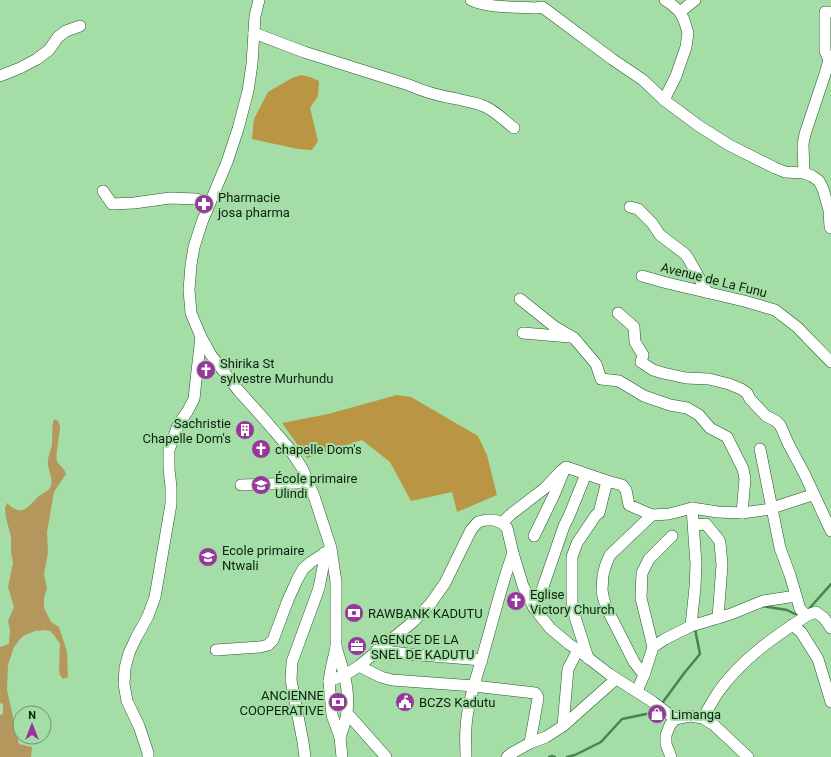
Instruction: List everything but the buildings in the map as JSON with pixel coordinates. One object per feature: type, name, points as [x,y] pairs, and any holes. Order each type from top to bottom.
[{"type":"street","points":[[259,0],[248,91],[228,162],[202,222],[194,247],[189,290],[192,313],[201,337],[211,355],[238,390],[289,448],[302,468],[314,496],[336,582],[336,646],[329,681],[332,715],[340,737],[342,757]]},
{"type":"street","points":[[471,0],[489,5],[536,8],[542,7],[643,80],[664,100],[699,126],[736,148],[775,168],[785,172],[804,173],[812,176],[819,181],[821,185],[829,210],[831,228]]},
{"type":"street","points":[[664,100],[676,76],[686,47],[688,33],[680,12],[665,0]]},
{"type":"street","points":[[680,12],[695,0]]},
{"type":"street","points":[[804,173],[803,144],[805,134],[829,60],[825,51],[825,12],[831,12]]},
{"type":"street","points":[[0,76],[20,68],[37,58],[49,50],[58,37],[66,31],[80,26]]},
{"type":"street","points":[[254,33],[304,52],[418,89],[482,105],[495,112],[505,122],[514,128]]},
{"type":"street","points":[[103,191],[112,204],[134,203],[170,198],[196,199],[210,203]]},
{"type":"street","points":[[630,207],[638,209],[652,223],[660,235],[685,254],[707,292]]},
{"type":"street","name":"Avenue de La Funu","points":[[642,276],[775,310],[797,326],[831,362]]},
{"type":"street","points":[[520,299],[555,326],[574,338],[596,364],[601,379],[619,381],[644,396],[670,405],[687,408],[699,414],[710,428],[727,438],[743,469],[745,479],[742,513]]},
{"type":"street","points":[[618,313],[634,327],[635,342],[643,355],[641,362],[653,370],[673,376],[709,379],[741,389],[747,393],[750,399],[766,416],[776,421],[780,425],[831,531]]},
{"type":"street","points":[[523,333],[574,338]]},
{"type":"street","points":[[148,757],[139,726],[127,701],[124,684],[125,668],[129,653],[148,616],[155,597],[172,504],[169,450],[178,425],[194,399],[201,337]]},
{"type":"street","points":[[760,449],[780,548],[796,596],[804,612]]},
{"type":"street","points":[[566,467],[622,485],[626,490],[629,504],[652,515],[669,514],[692,508],[718,512],[742,513],[771,509],[808,496],[812,492]]},
{"type":"street","points":[[502,523],[545,488],[566,467]]},
{"type":"street","points":[[534,536],[566,467]]},
{"type":"street","points":[[534,608],[543,587],[564,526],[586,474]]},
{"type":"street","points":[[242,485],[298,483],[308,481]]},
{"type":"street","points":[[588,658],[576,622],[572,602],[572,558],[577,543],[598,513],[607,481]]},
{"type":"street","points":[[691,626],[696,564],[692,508]]},
{"type":"street","points":[[644,675],[634,662],[606,607],[602,590],[603,575],[610,555],[652,515]]},
{"type":"street","points":[[329,681],[345,675],[359,666],[414,621],[432,603],[445,583],[471,530],[478,522],[494,520],[502,523],[507,528],[523,586],[534,608],[550,628],[609,674],[623,684],[637,691],[676,719]]},
{"type":"street","points":[[694,525],[706,524],[720,543],[722,565],[718,618]]},
{"type":"street","points":[[637,691],[653,647],[641,598],[642,573],[649,559],[672,536]]},
{"type":"street","points":[[216,650],[260,647],[268,645],[273,640],[288,600],[304,569],[311,562],[328,551]]},
{"type":"street","points":[[305,757],[291,680],[292,662],[319,588],[328,551]]},
{"type":"street","points":[[466,757],[465,743],[468,710],[505,575],[513,553]]},
{"type":"street","points":[[653,647],[691,626],[731,614],[763,601],[796,596]]},
{"type":"street","points":[[703,718],[719,691],[747,660],[792,625],[804,612],[816,612],[824,618],[831,628]]},
{"type":"street","points":[[792,625],[801,632],[818,659],[831,702]]},
{"type":"street","points":[[336,646],[345,675],[348,698],[347,713],[340,737]]},
{"type":"street","points":[[377,650],[482,660]]},
{"type":"street","points":[[563,726],[568,669],[578,650]]},
{"type":"street","points":[[359,666],[381,677],[392,680],[474,686],[535,693],[537,694],[538,698],[530,743]]},
{"type":"street","points":[[507,757],[530,743],[546,737],[563,726],[616,679]]},
{"type":"street","points":[[332,715],[347,713]]},
{"type":"street","points":[[347,713],[386,757]]},
{"type":"street","points":[[671,757],[666,744],[666,734],[670,725],[676,719],[690,716],[703,718],[714,725],[748,757]]},
{"type":"shaded area","points":[[301,75],[319,81],[318,96],[310,108],[318,141],[312,150],[298,149],[252,139],[254,119],[268,92],[292,78]]},
{"type":"shaded area","points":[[397,395],[411,397],[478,436],[487,455],[497,495],[457,512],[452,492],[411,501],[390,462],[362,440],[307,458],[282,423],[328,414]]},
{"type":"shaded area","points":[[54,419],[58,421],[60,426],[57,461],[66,474],[54,492],[47,532],[48,553],[44,574],[47,588],[44,598],[44,608],[51,622],[59,627],[67,652],[68,677],[63,679],[60,675],[60,644],[50,631],[35,631],[21,638],[14,647],[8,665],[7,690],[12,712],[12,745],[32,747],[31,757],[0,757],[0,715],[3,714],[3,704],[0,703],[0,647],[9,644],[10,630],[8,621],[14,607],[8,587],[13,563],[11,537],[5,508],[7,503],[17,510],[24,509],[50,488],[52,481],[48,468],[48,462],[52,444]]},
{"type":"waterway","points":[[808,610],[831,584]]},
{"type":"waterway","points":[[762,606],[787,610],[795,614],[800,614]]},
{"type":"waterway","points":[[663,702],[700,654],[695,629],[697,628]]},
{"type":"waterway","points":[[567,757],[575,755],[601,742],[622,719],[651,713]]},
{"type":"waterway","points":[[549,757],[555,757]]},
{"type":"place","name":"Pharmacie josa pharma","points":[[204,204]]},
{"type":"place","name":"Shirika St sylvestre Murhundu","points":[[206,370]]},
{"type":"place","name":"Sachristie Chapelle Dom's","points":[[245,430]]},
{"type":"place","name":"chapelle Dom's","points":[[261,449]]},
{"type":"place","name":"École primaire Ulindi","points":[[261,485]]},
{"type":"place","name":"Ecole primaire Ntwali","points":[[208,557]]},
{"type":"place","name":"Eglise Victory Church","points":[[516,601]]},
{"type":"place","name":"RAWBANK KADUTU","points":[[354,613]]},
{"type":"place","name":"AGENCE DE LA SNEL DE KADUTU","points":[[357,646]]},
{"type":"place","name":"ANCIENNE COOPERATIVE","points":[[338,702]]},
{"type":"place","name":"BCZS Kadutu","points":[[405,702]]},
{"type":"place","name":"Limanga","points":[[657,714]]}]
